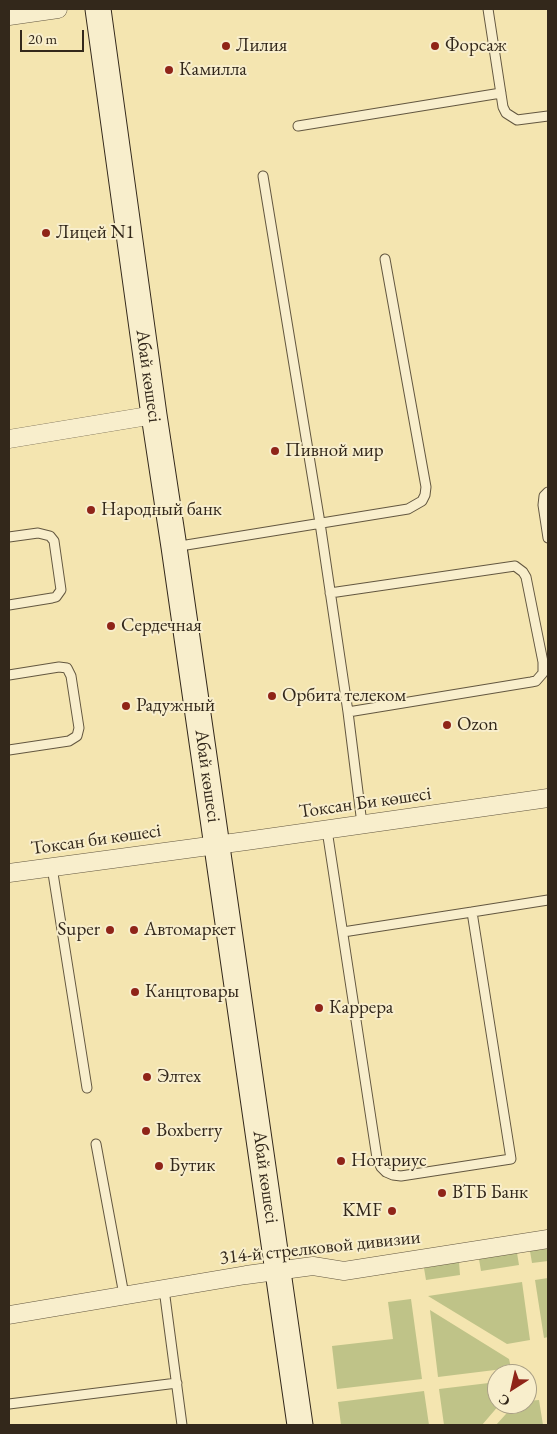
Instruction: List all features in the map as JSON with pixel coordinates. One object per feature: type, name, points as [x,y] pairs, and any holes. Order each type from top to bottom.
[{"type":"street","points":[[9,16],[58,9]]},
{"type":"street","name":"Абай көшесі","points":[[98,9],[154,416],[300,1425]]},
{"type":"street","points":[[9,439],[154,416]]},
{"type":"street","name":"Токсан Би көшесі","points":[[189,849],[548,798]]},
{"type":"street","name":"Токсан би көшесі","points":[[9,873],[189,849]]},
{"type":"street","name":"314-й стрелковой дивизии","points":[[9,1315],[278,1271],[314,1266],[344,1271],[548,1239]]},
{"type":"lane","points":[[488,9],[503,108],[506,113],[517,120],[548,116]]},
{"type":"lane","points":[[298,126],[501,93]]},
{"type":"lane","points":[[263,176],[320,523],[348,712],[362,824]]},
{"type":"lane","points":[[174,547],[408,509],[422,501],[426,487],[385,259]]},
{"type":"lane","points":[[548,492],[544,496],[543,505],[548,538]]},
{"type":"lane","points":[[9,537],[38,533],[50,536],[54,541],[61,590],[56,597],[9,605]]},
{"type":"lane","points":[[330,593],[508,565],[515,566],[526,577],[543,662],[543,673],[531,682],[348,712]]},
{"type":"lane","points":[[9,675],[59,667],[67,668],[71,676],[79,728],[77,736],[69,740],[9,750]]},
{"type":"lane","points":[[327,830],[377,1158],[380,1167],[393,1175],[511,1159],[472,912]]},
{"type":"lane","points":[[52,867],[87,1088]]},
{"type":"lane","points":[[343,932],[548,900]]},
{"type":"lane","points":[[96,1144],[124,1295]]},
{"type":"lane","points":[[344,1271],[356,1275],[447,1262]]},
{"type":"lane","points":[[164,1289],[182,1425]]},
{"type":"lane","points":[[9,1404],[177,1384]]},
{"type":"green space","points":[[548,1248],[548,1261],[532,1263],[530,1251]]},
{"type":"green space","points":[[517,1253],[519,1265],[481,1271],[479,1259]]},
{"type":"green space","points":[[459,1262],[460,1275],[426,1280],[424,1268]]},
{"type":"green space","points":[[548,1278],[548,1337],[544,1338],[535,1280]]},
{"type":"green space","points":[[522,1282],[530,1340],[507,1344],[428,1296]]},
{"type":"green space","points":[[411,1299],[422,1379],[337,1389],[332,1346],[393,1339],[388,1302]]},
{"type":"green space","points":[[430,1310],[509,1359],[510,1364],[487,1364],[487,1371],[438,1377]]},
{"type":"green space","points":[[487,1383],[487,1414],[491,1414],[482,1425],[444,1425],[439,1389]]},
{"type":"green space","points":[[424,1391],[429,1425],[341,1425],[338,1402]]},
{"type":"green space","points":[[537,1400],[539,1400],[543,1425],[496,1425],[506,1414],[537,1414]]},
{"type":"place","name":"Лилия","points":[[226,46]]},
{"type":"place","name":"Форсаж","points":[[435,46]]},
{"type":"place","name":"Камилла","points":[[169,70]]},
{"type":"place","name":"Лицей N1","points":[[46,233]]},
{"type":"place","name":"Пивной мир","points":[[275,451]]},
{"type":"place","name":"Народный банк","points":[[91,510]]},
{"type":"place","name":"Сердечная","points":[[111,626]]},
{"type":"place","name":"Орбита телеком","points":[[272,696]]},
{"type":"place","name":"Радужный","points":[[126,706]]},
{"type":"place","name":"Ozon","points":[[447,725]]},
{"type":"place","name":"Super","points":[[110,930]]},
{"type":"place","name":"Автомаркет","points":[[134,930]]},
{"type":"place","name":"Канцтовары","points":[[135,992]]},
{"type":"place","name":"Каррера","points":[[319,1008]]},
{"type":"place","name":"Элтех","points":[[147,1077]]},
{"type":"place","name":"Boxberry","points":[[146,1131]]},
{"type":"place","name":"Нотариус","points":[[341,1161]]},
{"type":"place","name":"Бутик","points":[[159,1166]]},
{"type":"place","name":"ВТБ Банк","points":[[442,1193]]},
{"type":"place","name":"KMF","points":[[392,1211]]}]
